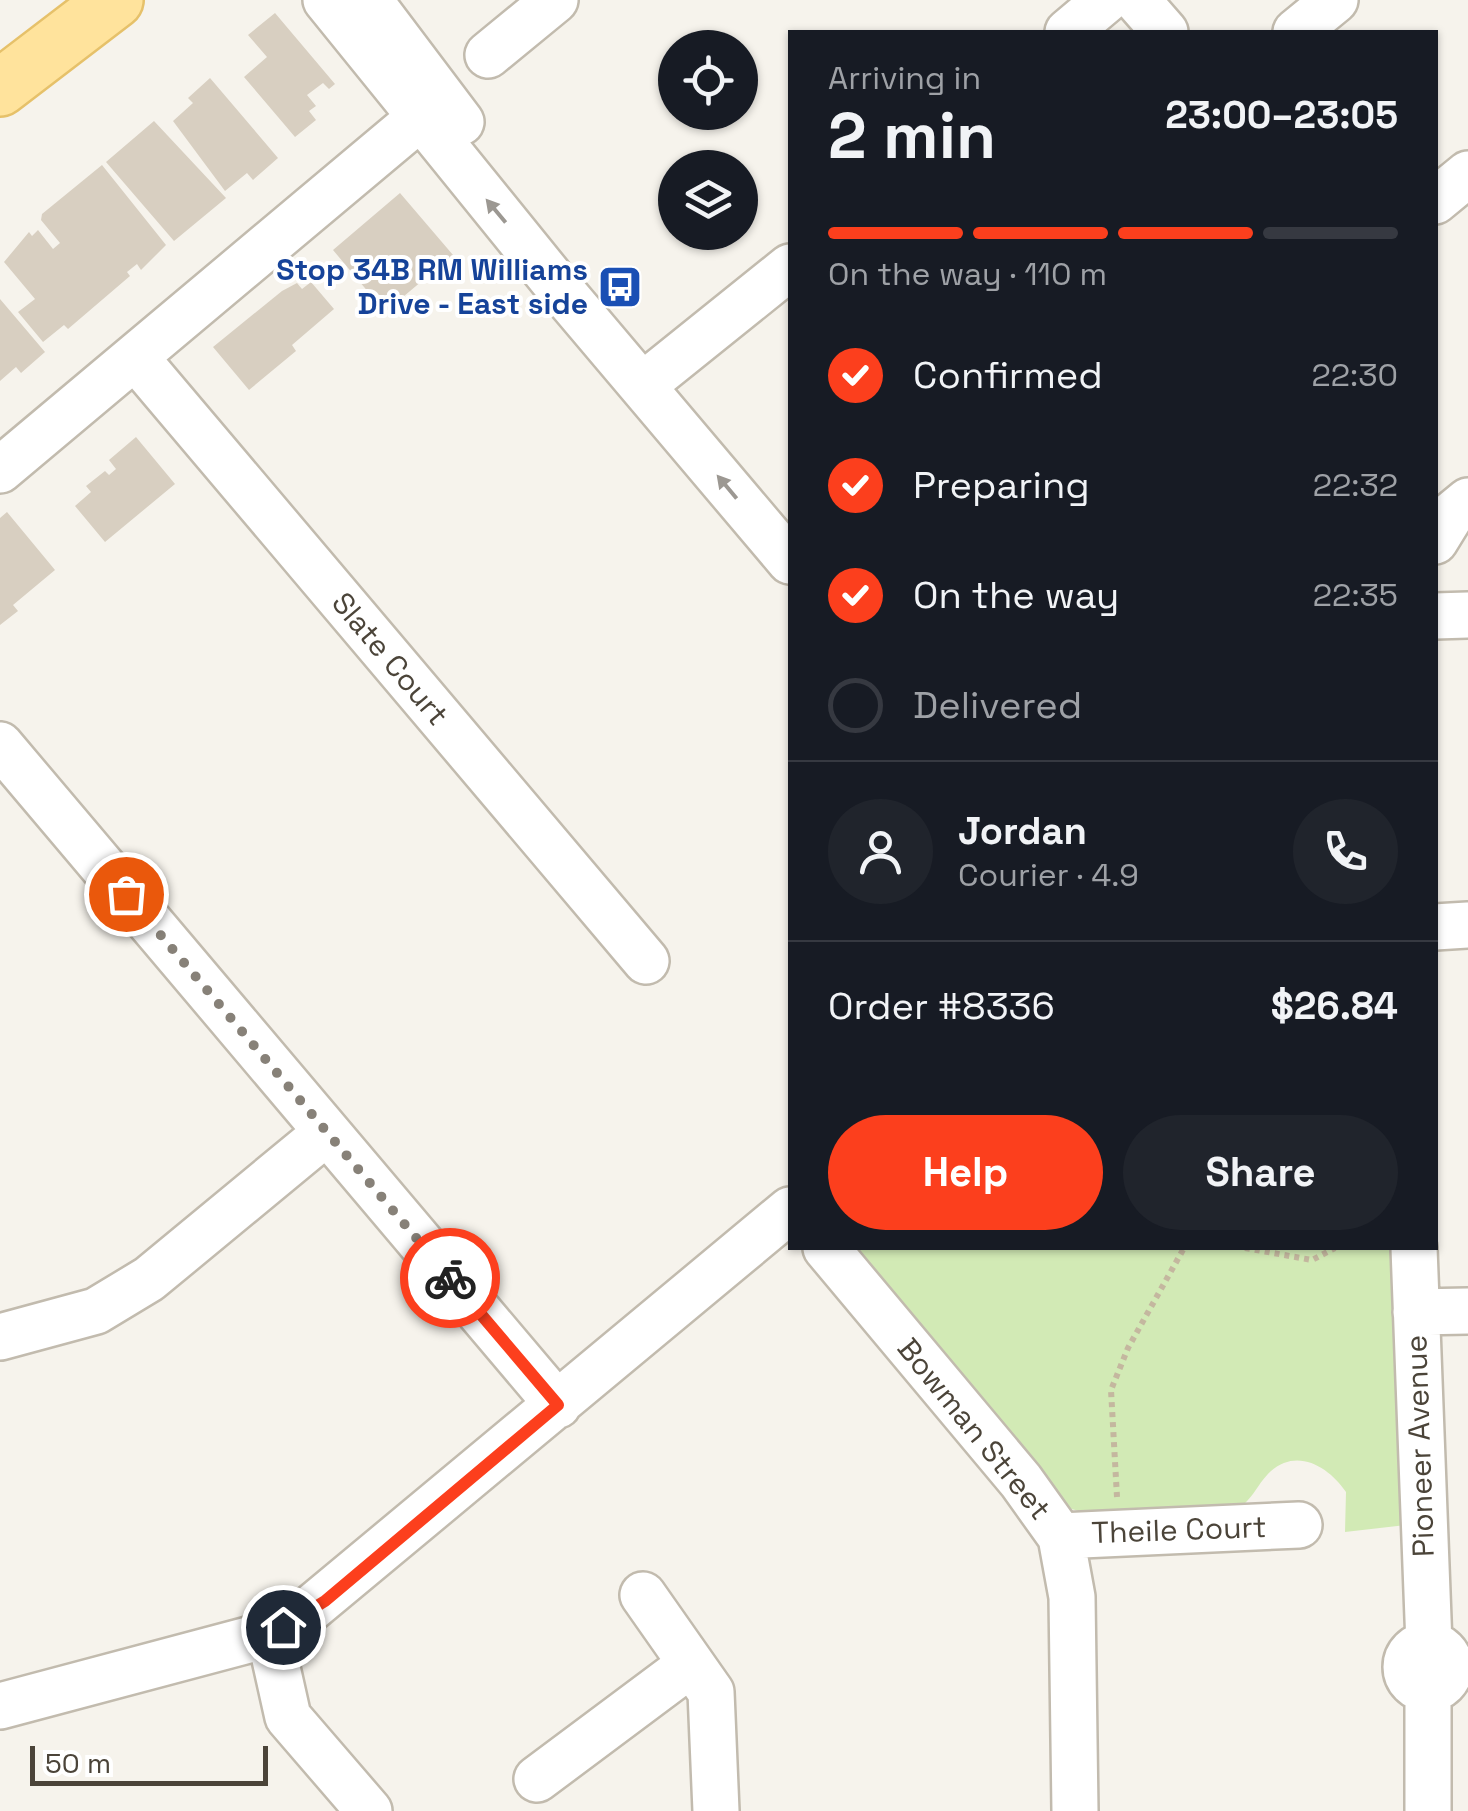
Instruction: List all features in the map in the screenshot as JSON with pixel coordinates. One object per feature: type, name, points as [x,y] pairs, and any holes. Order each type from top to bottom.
[{"type":"main road","points":[[0,47],[82,0]]},
{"type":"main road","points":[[0,88],[115,0]]},
{"type":"street","points":[[326,0],[431,108],[655,378],[788,559]]},
{"type":"street","points":[[369,0],[431,108]]},
{"type":"street","points":[[1070,30],[1106,0]]},
{"type":"street","points":[[1137,0],[1163,30]]},
{"type":"street","points":[[1298,30],[1335,0]]},
{"type":"street","points":[[488,55],[545,3]]},
{"type":"street","points":[[0,470],[431,108]]},
{"type":"street","points":[[1438,198],[1468,174]]},
{"type":"street","points":[[655,378],[788,269]]},
{"type":"street","name":"Slate Court","points":[[135,357],[646,961]]},
{"type":"street","points":[[655,378],[788,512]]},
{"type":"street","points":[[1438,536],[1451,516],[1468,501]]},
{"type":"street","points":[[1438,616],[1468,615]]},
{"type":"street","points":[[0,745],[558,1405]]},
{"type":"street","points":[[1438,927],[1468,925]]},
{"type":"street","points":[[0,1337],[96,1312],[149,1279],[327,1132]]},
{"type":"street","points":[[0,1706],[269,1632],[325,1601],[788,1212]]},
{"type":"street","name":"Bowman Street","points":[[828,1250],[1021,1481],[1060,1536],[1072,1597],[1076,1811]]},
{"type":"street","name":"Pioneer Avenue","points":[[1414,1250],[1444,1667],[1428,1811]]},
{"type":"street","points":[[1416,1312],[1468,1311]]},
{"type":"street","name":"Theile Court","points":[[1060,1536],[1300,1525]]},
{"type":"street","points":[[642,1595],[711,1692],[716,1811]]},
{"type":"street","points":[[269,1632],[288,1718],[369,1811]]},
{"type":"street","points":[[537,1778],[691,1664]]},
{"type":"path","points":[[1118,1533],[1118,1464],[1111,1390],[1128,1348],[1183,1250]]},
{"type":"path","points":[[1256,1250],[1312,1260],[1331,1250]]},
{"type":"green space","points":[[852,1250],[1397,1250],[1406,1525],[1345,1532],[1346,1492],[1322,1468],[1302,1461],[1281,1464],[1271,1471],[1245,1503],[1232,1512],[1104,1518],[1068,1508]]},
{"type":"building","points":[[275,13],[335,84],[329,89],[323,83],[307,95],[316,106],[309,111],[316,120],[295,137],[244,77],[267,57],[248,35]]},
{"type":"building","points":[[210,78],[278,158],[253,180],[247,173],[225,191],[173,121],[193,103],[188,98]]},
{"type":"building","points":[[154,121],[226,198],[174,241],[106,162]]},
{"type":"building","points":[[102,165],[166,245],[141,270],[137,264],[127,272],[130,276],[68,329],[64,325],[43,342],[18,312],[35,299],[4,262],[29,232],[32,236],[38,230],[53,249],[60,243],[41,220],[42,214]]},
{"type":"building","points":[[400,193],[453,255],[385,312],[333,250]]},
{"type":"building","points":[[311,282],[334,309],[292,345],[296,351],[249,390],[213,347],[282,291],[297,283],[302,289]]},
{"type":"building","points":[[0,299],[45,352],[21,373],[16,367],[0,381]]},
{"type":"building","points":[[136,437],[175,484],[105,542],[75,506],[91,492],[86,486],[105,471],[109,475],[116,469],[109,460]]},
{"type":"building","points":[[7,512],[55,570],[13,605],[18,611],[0,625],[0,518]]},
{"type":"way so far","points":[[126,894],[450,1278]]},
{"type":"place","name":"Stop 34B RM Williams Drive - East side","points":[[620,287]]},
{"type":"route","points":[[283,1627],[325,1601],[558,1405],[450,1278]]}]
